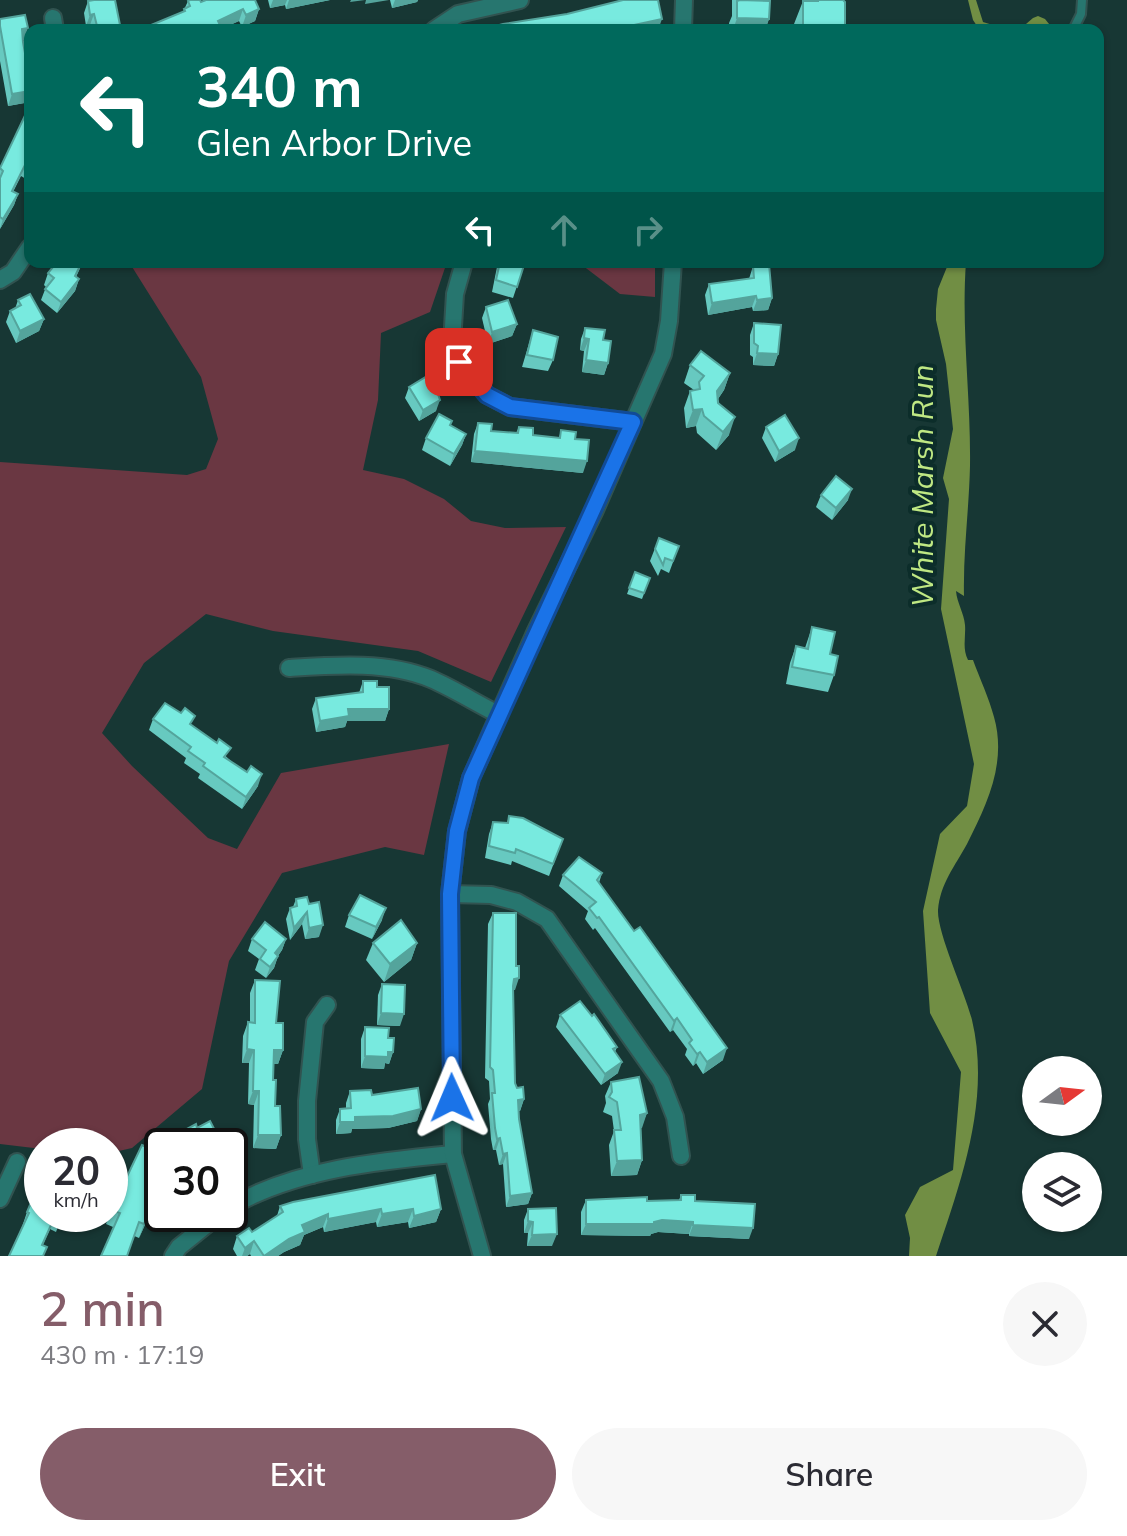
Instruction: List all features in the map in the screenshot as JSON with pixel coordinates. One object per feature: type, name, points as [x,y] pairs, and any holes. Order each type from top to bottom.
[{"type":"street","points":[[443,24],[458,14],[520,0]]},
{"type":"street","points":[[683,24],[684,0]]},
{"type":"street","points":[[0,280],[13,272],[24,256]]},
{"type":"street","points":[[462,268],[455,294],[452,343],[459,362],[487,395],[510,407],[633,422]]},
{"type":"street","points":[[482,1256],[453,1154],[450,894],[462,807],[498,714],[595,510],[663,354],[673,268]]},
{"type":"street","points":[[289,668],[337,665],[389,668],[429,678],[498,714]]},
{"type":"street","points":[[450,894],[491,895],[517,902],[547,919],[661,1081],[675,1117],[681,1156]]},
{"type":"street","points":[[312,1175],[307,1139],[307,1101],[315,1022],[327,1005]]},
{"type":"street","points":[[248,1199],[297,1178],[408,1158],[453,1154]]},
{"type":"street","points":[[0,1199],[17,1162]]},
{"type":"street","points":[[173,1256],[198,1232]]},
{"type":"lane","points":[[1078,24],[1082,0]]},
{"type":"shaded area","points":[[968,0],[976,0],[983,22],[990,24],[976,24]]},
{"type":"shaded area","points":[[1038,16],[1049,24],[1026,24]]},
{"type":"shaded area","points":[[133,268],[445,268],[430,312],[381,333],[378,400],[363,470],[404,479],[444,499],[471,521],[505,528],[566,527],[491,682],[418,651],[273,631],[206,614],[144,663],[102,733],[208,838],[237,849],[281,773],[449,744],[424,855],[385,847],[282,873],[229,961],[202,1089],[156,1128],[144,1128],[144,1138],[132,1148],[128,1149],[128,1128],[24,1128],[24,1147],[0,1144],[0,462],[187,475],[206,469],[218,439],[201,377]]},
{"type":"shaded area","points":[[586,268],[655,268],[655,297],[620,294]]},
{"type":"shaded area","name":"White Marsh Run","points":[[947,268],[966,268],[969,482],[964,596],[956,591],[964,621],[966,656],[968,660],[973,660],[990,703],[998,751],[988,798],[945,883],[938,910],[942,933],[972,1020],[977,1050],[976,1110],[955,1199],[936,1256],[909,1256],[910,1238],[905,1215],[920,1187],[953,1170],[961,1072],[930,1013],[923,911],[940,834],[967,806],[974,764],[941,609],[949,499],[943,478],[953,429],[946,364],[936,320],[938,289]]},
{"type":"building","points":[[115,0],[120,24],[96,24],[94,14],[90,15],[88,1]]},
{"type":"building","points":[[255,0],[259,9],[246,15],[243,9],[218,21],[220,24],[154,24],[185,11],[190,6],[188,1]]},
{"type":"building","points":[[623,0],[658,0],[662,19],[639,24],[503,24],[567,14]]},
{"type":"building","points":[[843,0],[845,24],[803,24],[803,1]]},
{"type":"building","points":[[737,1],[770,1],[769,19],[737,18]]},
{"type":"building","points":[[25,15],[27,24],[22,29],[24,92],[12,94],[0,19]]},
{"type":"building","points":[[24,118],[24,167],[12,191],[18,194],[3,219],[0,217],[0,178],[3,171],[0,168]]},
{"type":"building","points":[[52,268],[79,268],[75,276],[79,279],[61,302],[45,289],[54,278],[48,273]]},
{"type":"building","points":[[499,268],[523,268],[517,287],[496,280]]},
{"type":"building","points":[[753,268],[769,268],[772,298],[757,300],[756,296],[712,303],[709,284],[754,278]]},
{"type":"building","points":[[30,294],[44,319],[20,331],[10,311],[21,305],[18,300]]},
{"type":"building","points":[[508,300],[517,324],[492,332],[486,307]]},
{"type":"building","points":[[754,323],[781,325],[778,354],[757,353]]},
{"type":"building","points":[[585,328],[605,330],[603,340],[611,341],[608,363],[586,360],[589,339],[584,338]]},
{"type":"building","points":[[533,330],[558,337],[553,360],[527,355]]},
{"type":"building","points":[[701,351],[730,373],[717,391],[718,403],[735,417],[723,432],[704,416],[702,409],[693,410],[690,391],[700,389],[699,382],[704,376],[690,365]]},
{"type":"building","points":[[434,372],[441,384],[436,388],[440,400],[423,410],[409,387]]},
{"type":"building","points":[[439,414],[466,434],[454,454],[426,438]]},
{"type":"building","points":[[785,415],[799,438],[779,451],[766,427]]},
{"type":"building","points":[[478,423],[492,424],[491,431],[518,433],[519,427],[533,428],[533,435],[560,438],[561,430],[576,432],[575,439],[589,440],[587,461],[475,451]]},
{"type":"building","points":[[836,476],[852,489],[836,508],[821,495]]},
{"type":"building","points":[[659,538],[679,546],[673,561],[665,558],[663,565],[655,549]]},
{"type":"building","points":[[635,572],[650,578],[644,593],[629,588]]},
{"type":"building","points":[[812,627],[835,632],[830,654],[838,656],[834,675],[792,667],[796,646],[808,649]]},
{"type":"building","points":[[363,681],[377,681],[377,687],[389,687],[389,709],[348,709],[349,716],[320,721],[316,698],[363,692]]},
{"type":"building","points":[[165,703],[181,713],[185,708],[195,716],[190,724],[217,743],[219,739],[231,748],[224,757],[247,772],[251,766],[262,774],[246,797],[203,766],[205,763],[188,751],[191,747],[153,719]]},
{"type":"building","points":[[509,816],[523,818],[563,839],[553,864],[516,849],[515,853],[489,846],[493,822],[508,823]]},
{"type":"building","points":[[579,857],[602,873],[597,880],[634,931],[640,927],[727,1048],[707,1062],[700,1052],[697,1054],[689,1043],[692,1040],[677,1018],[674,1021],[599,917],[589,908],[596,902],[563,875]]},
{"type":"building","points":[[360,895],[386,908],[376,927],[349,915]]},
{"type":"building","points":[[307,897],[309,904],[319,902],[323,925],[309,928],[307,912],[294,928],[290,908],[297,906],[296,899]]},
{"type":"building","points":[[493,913],[516,913],[516,966],[519,966],[519,978],[514,979],[513,986],[515,1083],[517,1088],[523,1087],[524,1099],[518,1100],[519,1119],[532,1193],[510,1196],[507,1153],[503,1154],[495,1128],[492,1093],[495,1093],[490,1067]]},
{"type":"building","points":[[401,920],[417,943],[390,964],[373,943]]},
{"type":"building","points":[[265,922],[286,939],[275,953],[278,956],[270,967],[260,959],[266,950],[252,939]]},
{"type":"building","points":[[255,980],[280,981],[276,1023],[283,1023],[283,1050],[274,1050],[273,1080],[276,1080],[275,1106],[280,1106],[281,1135],[258,1135],[259,1091],[253,1091],[254,1050],[247,1049],[248,1022],[255,1023]]},
{"type":"building","points":[[382,984],[405,985],[404,1014],[381,1013]]},
{"type":"building","points":[[580,1001],[592,1016],[594,1014],[617,1047],[613,1049],[622,1062],[605,1074],[560,1015]]},
{"type":"building","points":[[365,1027],[389,1028],[388,1038],[394,1038],[393,1052],[388,1052],[388,1057],[365,1056]]},
{"type":"building","points":[[639,1077],[647,1113],[640,1115],[642,1160],[617,1161],[614,1130],[621,1130],[617,1102],[609,1097],[611,1082]]},
{"type":"building","points":[[418,1088],[421,1109],[393,1116],[355,1117],[355,1122],[340,1122],[340,1109],[351,1108],[350,1091],[371,1090],[372,1095]]},
{"type":"building","points":[[210,1121],[214,1128],[197,1128]]},
{"type":"building","points":[[144,1146],[144,1224],[139,1222],[127,1256],[101,1256],[112,1232],[128,1232],[128,1174]]},
{"type":"building","points":[[435,1175],[441,1209],[414,1216],[413,1209],[382,1214],[381,1209],[328,1219],[328,1214],[302,1225],[305,1232],[264,1256],[254,1241],[245,1248],[237,1236],[248,1232],[249,1228],[252,1232],[283,1212],[280,1206]]},
{"type":"building","points":[[681,1195],[695,1195],[695,1201],[755,1204],[753,1228],[662,1220],[654,1224],[586,1224],[586,1200],[647,1197],[647,1201],[681,1200]]},
{"type":"building","points":[[556,1208],[557,1234],[532,1235],[533,1222],[528,1221],[528,1209]]},
{"type":"building","points":[[24,1224],[24,1232],[48,1232],[42,1245],[47,1247],[43,1256],[9,1256]]},
{"type":"route","points":[[452,1098],[450,894],[462,807],[498,714],[595,510],[633,422],[510,407],[487,395],[459,362]]}]
